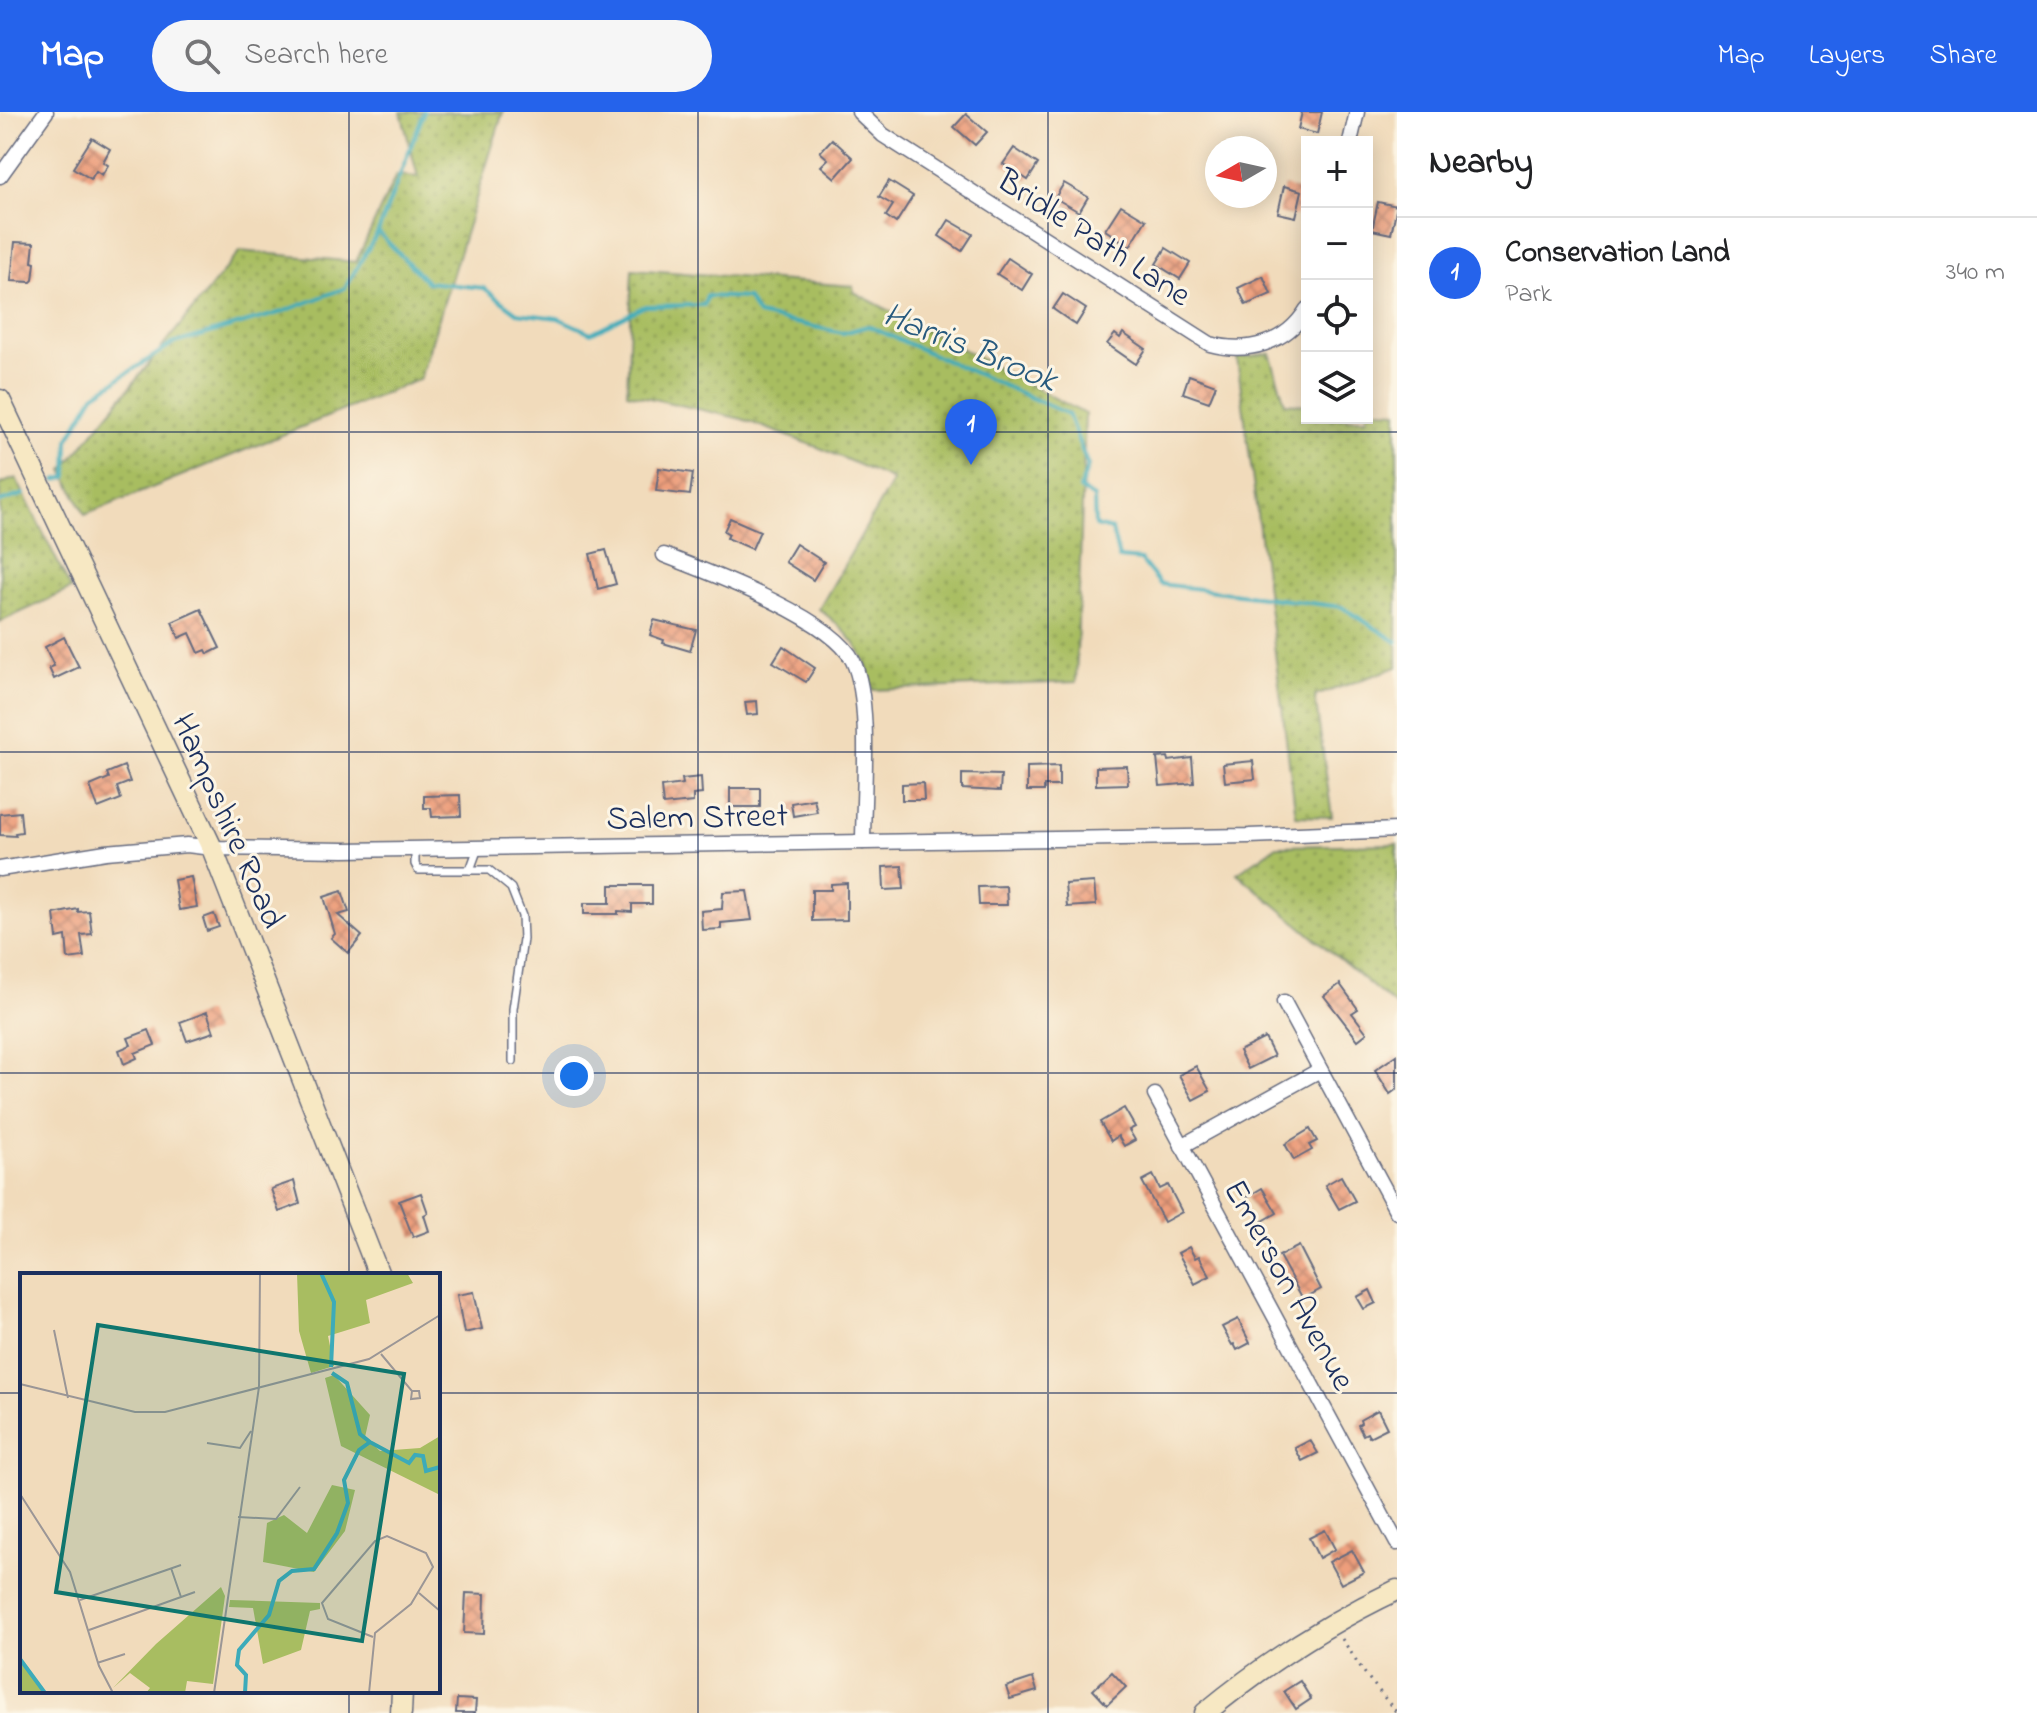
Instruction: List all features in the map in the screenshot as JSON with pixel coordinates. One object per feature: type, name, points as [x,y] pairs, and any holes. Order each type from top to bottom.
[{"type":"street","points":[[0,176],[46,112]]},
{"type":"street","name":"Bridle Path Lane","points":[[859,112],[883,135],[1210,344],[1236,349],[1262,345],[1285,333],[1301,316]]},
{"type":"street","points":[[1351,136],[1357,112]]},
{"type":"street","name":"Hampshire Road","points":[[0,400],[212,848],[378,1273]]},
{"type":"street","points":[[664,555],[742,585],[826,632],[846,650],[857,673],[863,699],[863,842]]},
{"type":"street","name":"Salem Street","points":[[0,869],[106,852],[187,845],[212,848],[415,849],[1249,836],[1397,830]]},
{"type":"street","points":[[1284,1002],[1397,1212]]},
{"type":"street","points":[[1182,1146],[1320,1070]]},
{"type":"street","name":"Emerson Avenue","points":[[1155,1095],[1397,1543]]},
{"type":"street","points":[[1205,1713],[1252,1675],[1331,1624],[1397,1590]]},
{"type":"street","points":[[401,1713],[402,1693]]},
{"type":"lane","points":[[470,870],[478,848]]},
{"type":"lane","points":[[415,849],[418,870],[489,870],[511,888],[522,916],[523,939],[513,1009],[513,1061]]},
{"type":"path","points":[[1331,1624],[1397,1713]]},
{"type":"green space","points":[[401,112],[503,112],[420,379],[85,515],[63,470],[240,251],[356,262],[396,175],[418,177]]},
{"type":"green space","points":[[632,269],[853,286],[854,292],[1085,414],[1076,682],[873,690],[866,665],[855,644],[819,609],[893,480],[742,419],[627,393]]},
{"type":"green space","points":[[1270,353],[1285,403],[1301,404],[1301,424],[1373,424],[1373,409],[1397,411],[1397,667],[1315,696],[1332,817],[1296,816],[1237,358]]},
{"type":"green space","points":[[16,478],[71,589],[0,622],[0,484]]},
{"type":"green space","points":[[1397,844],[1397,1007],[1237,873],[1277,846]]},
{"type":"building","points":[[1302,112],[1322,112],[1317,134],[1298,129]]},
{"type":"building","points":[[966,114],[987,132],[975,145],[954,127]]},
{"type":"building","points":[[92,138],[110,149],[103,162],[108,165],[102,175],[96,171],[91,179],[73,168]]},
{"type":"building","points":[[832,139],[853,158],[835,178],[821,166],[828,159],[820,152]]},
{"type":"building","points":[[1014,148],[1038,164],[1028,180],[1003,164]]},
{"type":"building","points":[[889,181],[913,196],[896,223],[886,216],[893,205],[879,197]]},
{"type":"building","points":[[1064,183],[1088,197],[1079,212],[1055,198]]},
{"type":"building","points":[[1284,186],[1301,191],[1296,217],[1278,213]]},
{"type":"building","points":[[1378,202],[1397,206],[1391,234],[1373,230]]},
{"type":"building","points":[[1121,205],[1146,220],[1130,246],[1105,230]]},
{"type":"building","points":[[949,220],[973,234],[962,251],[939,236]]},
{"type":"building","points":[[15,242],[34,243],[32,262],[35,263],[31,282],[11,281]]},
{"type":"building","points":[[1166,248],[1190,263],[1180,279],[1156,264]]},
{"type":"building","points":[[1008,258],[1032,274],[1022,290],[997,274]]},
{"type":"building","points":[[1263,276],[1271,294],[1246,305],[1238,288]]},
{"type":"building","points":[[1063,294],[1086,309],[1076,325],[1053,309]]},
{"type":"building","points":[[1123,333],[1146,349],[1136,364],[1107,344],[1115,334],[1120,338]]},
{"type":"building","points":[[1189,375],[1216,385],[1209,402],[1183,393]]},
{"type":"building","points":[[659,468],[693,473],[690,495],[656,491]]},
{"type":"building","points":[[730,518],[760,531],[752,549],[727,538],[729,534],[724,531]]},
{"type":"building","points":[[796,544],[824,562],[813,580],[785,562]]},
{"type":"building","points":[[606,550],[616,584],[598,589],[590,554]]},
{"type":"building","points":[[201,609],[220,648],[208,654],[206,650],[199,653],[190,633],[179,638],[172,622]]},
{"type":"building","points":[[654,620],[696,630],[690,651],[663,643],[664,640],[650,635]]},
{"type":"building","points":[[64,637],[79,667],[54,679],[49,668],[54,666],[45,647]]},
{"type":"building","points":[[783,646],[815,668],[806,682],[773,662]]},
{"type":"building","points":[[757,701],[758,714],[747,715],[745,702]]},
{"type":"building","points":[[1168,757],[1169,761],[1192,758],[1194,783],[1160,786],[1157,758]]},
{"type":"building","points":[[1253,761],[1255,779],[1225,782],[1223,764]]},
{"type":"building","points":[[124,766],[130,782],[117,787],[121,799],[98,808],[90,786],[109,778],[107,773]]},
{"type":"building","points":[[1059,766],[1059,786],[1044,786],[1044,791],[1027,791],[1027,767]]},
{"type":"building","points":[[1127,766],[1128,784],[1096,785],[1096,767]]},
{"type":"building","points":[[962,774],[1001,775],[1000,791],[962,789]]},
{"type":"building","points":[[701,777],[702,794],[693,795],[693,802],[663,805],[661,787],[683,784],[682,779]]},
{"type":"building","points":[[923,783],[924,800],[902,800],[902,784]]},
{"type":"building","points":[[730,788],[760,788],[760,807],[730,807]]},
{"type":"building","points":[[460,795],[461,816],[432,817],[431,808],[424,808],[424,796]]},
{"type":"building","points":[[814,799],[817,812],[793,816],[791,803]]},
{"type":"building","points":[[20,812],[22,832],[15,833],[16,836],[0,835],[0,814]]},
{"type":"building","points":[[902,866],[904,889],[884,890],[883,867]]},
{"type":"building","points":[[191,877],[197,907],[179,910],[174,880]]},
{"type":"building","points":[[1094,882],[1096,905],[1067,907],[1065,884]]},
{"type":"building","points":[[847,883],[847,920],[812,921],[812,890],[831,890],[831,884]]},
{"type":"building","points":[[610,885],[652,885],[652,904],[632,904],[632,912],[584,914],[584,903],[610,903]]},
{"type":"building","points":[[1006,886],[1007,905],[979,905],[978,887]]},
{"type":"building","points":[[342,891],[349,912],[338,915],[362,936],[348,953],[331,938],[335,934],[324,897]]},
{"type":"building","points":[[747,891],[752,920],[721,923],[721,929],[702,930],[701,911],[722,909],[723,892]]},
{"type":"building","points":[[78,909],[78,912],[89,911],[92,934],[81,935],[84,957],[68,959],[66,936],[57,938],[54,914]]},
{"type":"building","points":[[214,914],[219,927],[207,931],[203,918]]},
{"type":"building","points":[[1340,984],[1358,1009],[1352,1013],[1367,1033],[1358,1040],[1324,996]]},
{"type":"building","points":[[207,1012],[214,1032],[187,1041],[180,1022]]},
{"type":"building","points":[[149,1030],[155,1045],[135,1053],[137,1058],[124,1064],[119,1050],[131,1045],[128,1038]]},
{"type":"building","points":[[1265,1038],[1274,1056],[1248,1069],[1239,1051]]},
{"type":"building","points":[[1397,1055],[1397,1089],[1390,1094],[1375,1070]]},
{"type":"building","points":[[1196,1066],[1210,1091],[1193,1100],[1179,1075]]},
{"type":"building","points":[[1124,1108],[1135,1127],[1129,1130],[1135,1140],[1124,1146],[1118,1136],[1111,1141],[1100,1122]]},
{"type":"building","points":[[1310,1129],[1317,1141],[1309,1145],[1312,1150],[1294,1160],[1285,1144]]},
{"type":"building","points":[[1153,1175],[1160,1189],[1168,1185],[1182,1212],[1164,1222],[1142,1181]]},
{"type":"building","points":[[1341,1176],[1355,1201],[1339,1209],[1325,1185]]},
{"type":"building","points":[[294,1181],[300,1204],[279,1212],[271,1189]]},
{"type":"building","points":[[1262,1188],[1277,1213],[1261,1222],[1247,1197]]},
{"type":"building","points":[[421,1193],[428,1213],[424,1215],[429,1231],[413,1237],[399,1201]]},
{"type":"building","points":[[1299,1246],[1321,1289],[1303,1299],[1279,1256]]},
{"type":"building","points":[[1189,1247],[1195,1258],[1199,1256],[1210,1276],[1195,1284],[1178,1253]]},
{"type":"building","points":[[1370,1290],[1376,1303],[1364,1309],[1357,1297]]},
{"type":"building","points":[[474,1292],[482,1329],[464,1333],[457,1295]]},
{"type":"building","points":[[1238,1319],[1250,1343],[1237,1350],[1222,1327]]},
{"type":"building","points":[[1378,1410],[1387,1428],[1369,1437],[1367,1433],[1363,1435],[1358,1425],[1360,1420]]},
{"type":"building","points":[[1310,1440],[1318,1453],[1302,1461],[1295,1448]]},
{"type":"building","points":[[1325,1530],[1335,1549],[1319,1558],[1309,1538]]},
{"type":"building","points":[[1352,1550],[1364,1572],[1341,1584],[1329,1562]]},
{"type":"building","points":[[466,1593],[485,1594],[484,1634],[464,1633]]},
{"type":"building","points":[[1112,1672],[1126,1687],[1107,1705],[1093,1690]]},
{"type":"building","points":[[1033,1678],[1037,1691],[1010,1699],[1006,1687]]},
{"type":"building","points":[[1300,1681],[1311,1699],[1296,1709],[1284,1691]]},
{"type":"building","points":[[457,1699],[476,1700],[475,1713],[456,1713]]},
{"type":"waterway","name":"Harris Brook","points":[[424,112],[378,232],[427,282],[484,288],[517,313],[558,318],[591,333],[645,306],[704,305],[707,296],[747,298],[758,315],[843,333],[868,326],[1068,414],[1088,466],[1080,489],[1094,498],[1095,526],[1112,530],[1119,558],[1141,560],[1160,584],[1342,607],[1397,642]]},
{"type":"waterway","points":[[56,480],[67,477],[68,440],[94,395],[172,344],[282,312],[345,288],[378,232]]},
{"type":"waterway","points":[[0,502],[24,494]]},
{"type":"place","name":"Conservation Land","points":[[971,465]]}]
